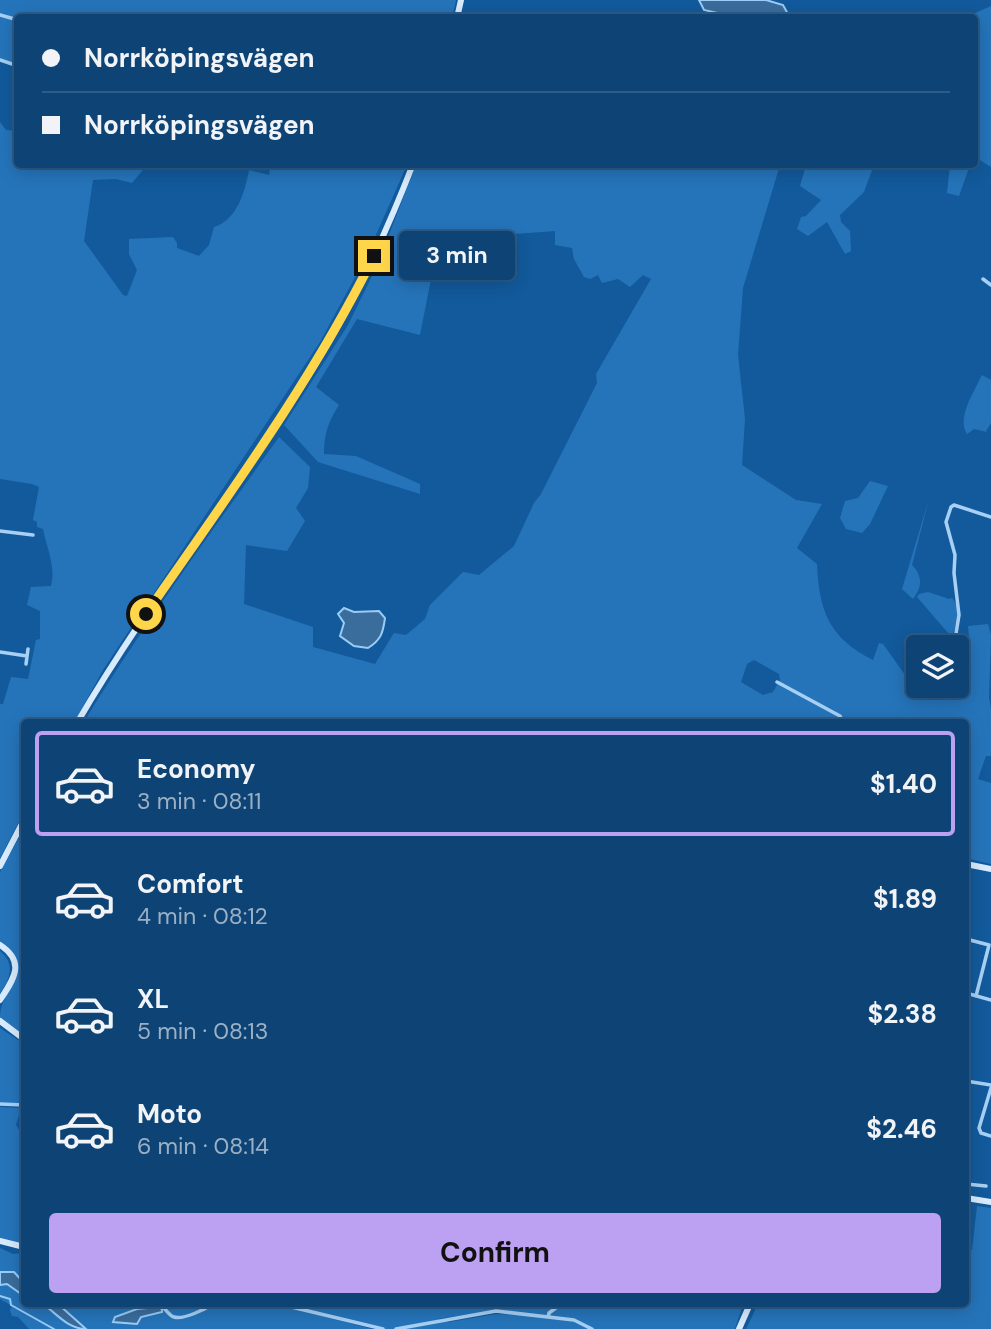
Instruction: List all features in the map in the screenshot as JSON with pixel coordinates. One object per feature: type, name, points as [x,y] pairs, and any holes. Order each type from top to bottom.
[{"type":"main road","points":[[79,719],[124,646],[286,410],[329,341],[374,256],[411,168]]},
{"type":"main road","points":[[0,866],[21,826]]},
{"type":"main road","points":[[969,865],[991,869]]},
{"type":"main road","points":[[0,945],[10,951],[16,967],[0,1000]]},
{"type":"main road","points":[[0,1023],[21,1038]]},
{"type":"main road","points":[[969,1198],[991,1202]]},
{"type":"main road","points":[[0,1241],[21,1246]]},
{"type":"main road","points":[[739,1329],[749,1307]]},
{"type":"street","points":[[983,279],[991,285]]},
{"type":"street","points":[[956,635],[959,615],[954,573],[956,555],[946,526],[948,512],[954,505],[991,517]]},
{"type":"street","points":[[0,531],[33,535]]},
{"type":"street","points":[[26,664],[28,649]]},
{"type":"street","points":[[0,652],[27,656]]},
{"type":"street","points":[[777,682],[841,719]]},
{"type":"street","points":[[969,940],[986,943],[989,948],[976,996]]},
{"type":"street","points":[[969,994],[991,1000]]},
{"type":"street","points":[[969,1082],[991,1087],[979,1128],[981,1133],[991,1136]]},
{"type":"street","points":[[0,1104],[21,1105]]},
{"type":"street","points":[[969,1184],[986,1186]]},
{"type":"street","points":[[164,1307],[170,1315],[178,1318],[207,1307]]},
{"type":"street","points":[[291,1307],[383,1329]]},
{"type":"street","points":[[548,1317],[557,1307]]},
{"type":"street","points":[[396,1329],[491,1311],[574,1320],[592,1329]]},
{"type":"shaded area","points":[[0,0],[456,0],[453,14],[14,14],[14,64],[0,59]]},
{"type":"shaded area","points":[[699,0],[766,0],[783,5],[788,14],[722,14],[704,10]]},
{"type":"shaded area","points":[[991,6],[991,167],[978,159],[978,14],[973,14]]},
{"type":"shaded area","points":[[0,122],[6,130],[14,131],[14,168],[144,168],[132,183],[116,179],[93,180],[84,241],[123,295],[127,296],[137,270],[129,254],[129,239],[173,237],[177,248],[199,256],[209,245],[214,227],[229,218],[239,204],[249,170],[269,175],[270,168],[406,168],[366,257],[320,342],[103,670],[76,719],[21,719],[21,818],[0,858],[0,704],[3,704],[11,677],[28,679],[36,640],[40,639],[40,611],[27,605],[31,587],[51,586],[52,572],[43,529],[37,527],[37,522],[33,520],[39,487],[0,479]]},
{"type":"shaded area","points":[[415,168],[779,168],[743,288],[738,355],[745,419],[742,465],[796,500],[822,504],[797,548],[817,564],[820,596],[836,632],[873,660],[879,643],[883,644],[906,676],[906,698],[969,698],[969,658],[971,659],[968,626],[988,624],[991,635],[991,756],[986,756],[978,779],[991,783],[991,864],[969,859],[969,719],[85,719],[154,614],[279,437],[310,467],[308,488],[296,508],[305,521],[287,551],[246,545],[244,604],[313,627],[313,647],[375,664],[394,633],[406,635],[425,619],[430,605],[463,572],[479,575],[514,546],[597,383],[596,374],[651,279],[643,275],[630,287],[618,279],[602,283],[598,275],[590,279],[584,277],[574,259],[572,248],[555,245],[555,231],[446,239],[438,248],[435,259],[420,335],[357,319],[316,387],[339,405],[327,428],[324,454],[356,456],[420,484],[420,494],[318,462],[284,425],[348,325],[376,268]],"holes":[[[754,660],[779,674],[780,680],[773,692],[763,695],[741,682],[747,664]]]},
{"type":"shaded area","points":[[805,168],[873,168],[864,192],[840,215],[841,222],[850,231],[851,251],[845,254],[827,222],[808,236],[797,229],[801,217],[806,216],[821,200],[800,186]]},
{"type":"shaded area","points":[[950,168],[969,168],[959,196],[947,193]]},
{"type":"shaded area","points":[[982,375],[991,380],[991,423],[987,432],[974,429],[967,434],[964,428],[965,413]]},
{"type":"shaded area","points":[[870,481],[888,486],[870,524],[862,533],[846,529],[840,518],[845,501],[858,498]]},
{"type":"shaded area","points":[[929,499],[912,565],[920,581],[913,599],[902,589]]},
{"type":"shaded area","points":[[928,592],[952,598],[957,609],[952,635],[948,635],[917,597]]},
{"type":"shaded area","points":[[344,608],[354,612],[379,611],[385,618],[381,636],[376,642],[368,648],[354,646],[340,636],[344,623],[338,614]]},
{"type":"shaded area","points":[[21,834],[21,1033],[0,1018],[1,1008],[16,969],[10,951],[0,943],[0,872]]},
{"type":"shaded area","points":[[0,951],[8,961],[10,972],[0,994]]},
{"type":"shaded area","points":[[0,1028],[21,1042],[21,1104],[0,1103]]},
{"type":"shaded area","points":[[0,1107],[21,1108],[16,1125],[21,1130],[21,1244],[0,1240]]},
{"type":"shaded area","points":[[977,1206],[991,1208],[991,1329],[746,1329],[757,1307],[969,1307],[969,1250],[972,1250]]},
{"type":"shaded area","points":[[0,1248],[13,1254],[21,1253],[21,1307],[158,1307],[288,1307],[372,1329],[29,1329],[18,1317],[12,1316],[12,1306],[0,1299]],"holes":[[[158,1307],[161,1312],[141,1317],[137,1324],[116,1323],[113,1320],[124,1313]]]},
{"type":"shaded area","points":[[0,1272],[14,1272],[21,1280],[21,1294],[7,1284],[0,1285]]},
{"type":"shaded area","points":[[47,1307],[61,1307],[86,1329],[68,1324]]},
{"type":"shaded area","points":[[158,1307],[162,1312],[141,1317],[137,1324],[113,1322],[115,1317],[137,1309]]},
{"type":"shaded area","points":[[295,1307],[742,1307],[735,1329],[377,1329]],"holes":[[[491,1311],[543,1316],[496,1314],[449,1322],[438,1319]]]},
{"type":"waterway","points":[[0,1296],[10,1299],[11,1305],[54,1329]]},
{"type":"route","points":[[146,614],[286,410],[341,321],[374,256]]}]
